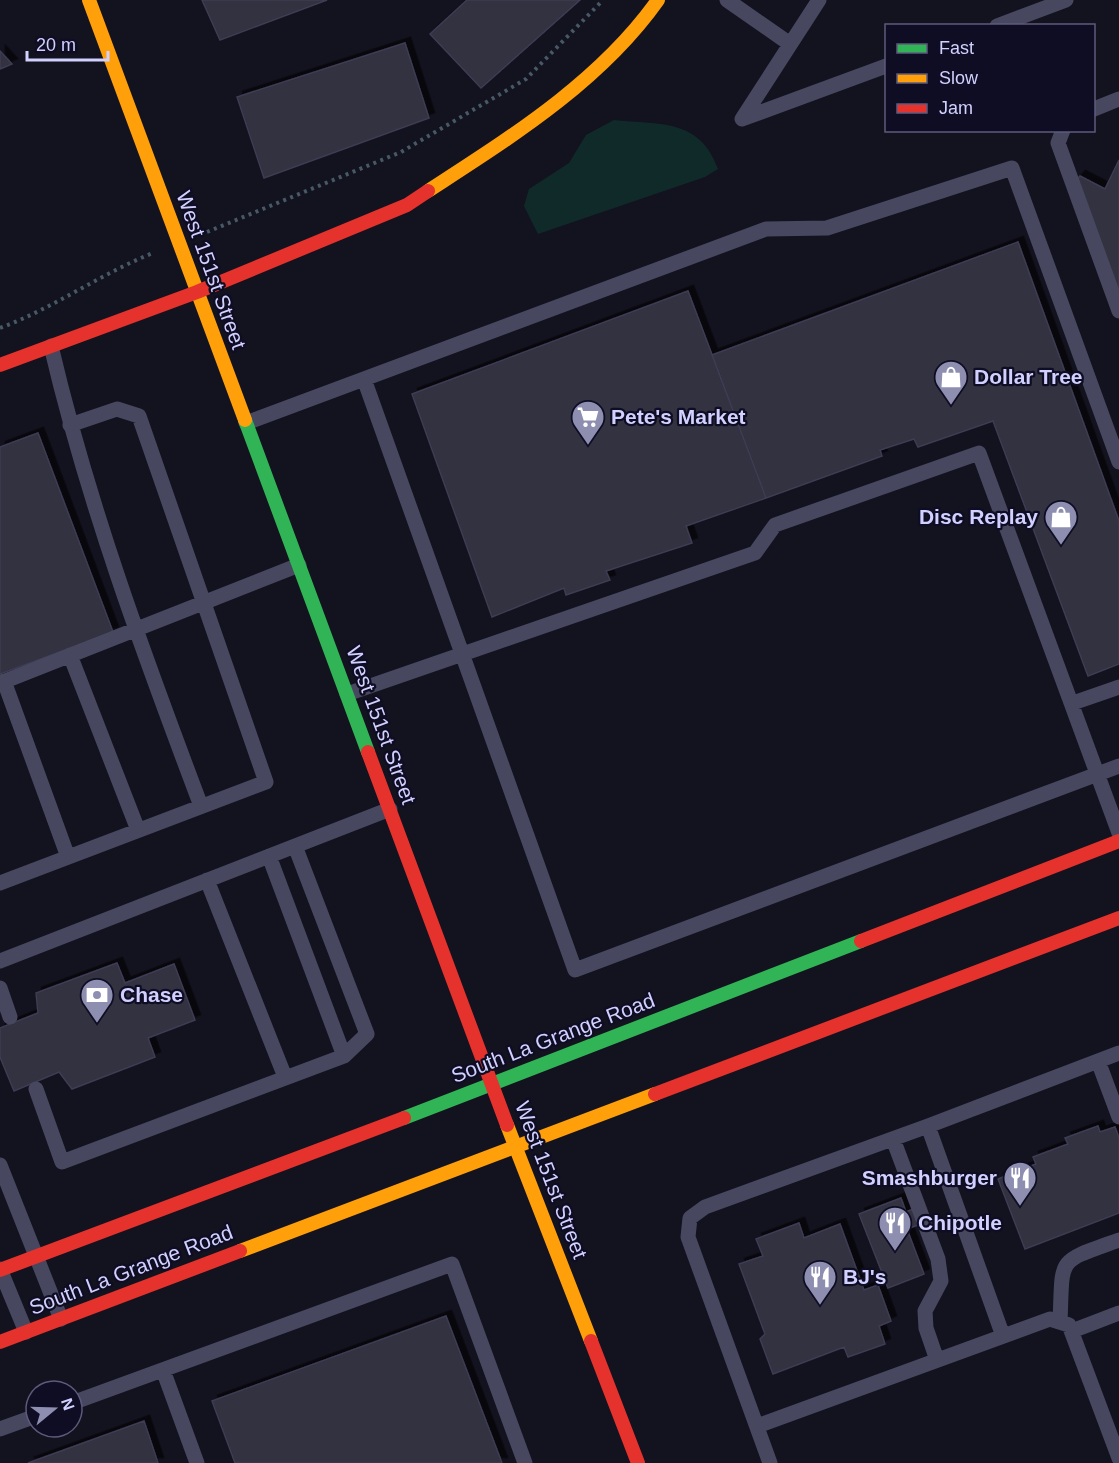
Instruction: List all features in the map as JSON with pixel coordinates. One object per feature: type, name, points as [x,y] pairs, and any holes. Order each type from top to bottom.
[{"type":"main road","name":"West 151st Street","points":[[89,0],[492,1085],[638,1463]]},
{"type":"main road","points":[[0,365],[197,292],[407,205],[541,117],[637,30],[658,0]]},
{"type":"main road","name":"South La Grange Road","points":[[0,1270],[492,1085],[1119,841]]},
{"type":"main road","name":"South La Grange Road","points":[[0,1342],[1119,918]]},
{"type":"lane","points":[[727,0],[790,44]]},
{"type":"lane","points":[[819,0],[742,119],[885,66]]},
{"type":"lane","points":[[1002,24],[1066,0]]},
{"type":"lane","points":[[1095,109],[1119,99]]},
{"type":"lane","points":[[1062,132],[1058,143],[1119,311]]},
{"type":"lane","points":[[246,423],[766,229],[827,228],[1012,168],[1119,462]]},
{"type":"lane","points":[[51,346],[70,425],[134,630],[201,806]]},
{"type":"lane","points":[[364,379],[574,970],[1119,766]]},
{"type":"lane","points":[[0,881],[266,782],[139,416],[117,409],[70,425]]},
{"type":"lane","points":[[347,694],[755,553],[775,525],[979,453],[1099,773],[1119,833]]},
{"type":"lane","points":[[68,857],[2,682],[299,565]]},
{"type":"lane","points":[[70,655],[138,830]]},
{"type":"lane","points":[[1072,703],[1119,687]]},
{"type":"lane","points":[[0,961],[390,809]]},
{"type":"lane","points":[[36,1089],[62,1162],[344,1056],[367,1034],[295,846]]},
{"type":"lane","points":[[269,856],[344,1056]]},
{"type":"lane","points":[[207,880],[285,1077]]},
{"type":"lane","points":[[0,988],[10,1017]]},
{"type":"lane","points":[[770,1463],[688,1237],[690,1218],[705,1207],[928,1126],[1119,1053]]},
{"type":"lane","points":[[1098,1061],[1119,1117]]},
{"type":"lane","points":[[928,1126],[1003,1336]]},
{"type":"lane","points":[[893,1139],[938,1259],[941,1281],[925,1311],[926,1328],[937,1360]]},
{"type":"lane","points":[[0,1165],[61,1319]]},
{"type":"lane","points":[[1119,1240],[1071,1258],[1061,1273],[1066,1326],[1119,1458]]},
{"type":"lane","points":[[84,1399],[452,1264],[525,1463]]},
{"type":"lane","points":[[0,1270],[26,1332]]},
{"type":"lane","points":[[757,1426],[1050,1319],[1066,1326],[1119,1313]]},
{"type":"lane","points":[[164,1370],[197,1463]]},
{"type":"lane","points":[[0,1430],[24,1421]]},
{"type":"path","points":[[240,219],[401,152],[526,79],[603,0]]},
{"type":"path","points":[[0,328],[27,318],[126,263]]},
{"type":"green space","points":[[614,120],[662,124],[689,132],[710,152],[718,169],[705,177],[538,234],[524,206],[529,189],[569,163],[586,135]]},
{"type":"building","points":[[202,0],[327,0],[220,40]]},
{"type":"building","points":[[467,0],[580,0],[481,88],[430,34]]},
{"type":"building","points":[[405,43],[429,118],[264,178],[237,97]]},
{"type":"building","points":[[0,51],[12,64],[0,69]]},
{"type":"building","points":[[1119,160],[1119,309],[1073,184],[1080,176],[1105,189]]},
{"type":"building","points":[[1018,242],[1119,521],[1119,664],[1088,676],[993,421],[918,447],[914,439],[880,450],[882,456],[766,498],[712,355]]},
{"type":"building","name":"Pete's Market","points":[[688,291],[766,498],[686,526],[692,543],[606,571],[610,580],[566,595],[564,588],[492,617],[412,394]]},
{"type":"building","points":[[38,433],[113,632],[0,674],[0,447]]},
{"type":"building","name":"Chase","points":[[117,963],[125,983],[174,964],[195,1020],[148,1038],[155,1057],[72,1089],[59,1072],[14,1091],[0,1057],[0,1028],[38,1013],[36,993]]},
{"type":"building","points":[[1098,1126],[1100,1132],[1115,1127],[1119,1138],[1119,1213],[1025,1249],[998,1179],[1036,1164],[1033,1157],[1068,1144],[1065,1138]]},
{"type":"building","name":"Chipotle","points":[[901,1198],[906,1212],[913,1209],[918,1225],[907,1229],[924,1274],[888,1288],[859,1214]]},
{"type":"building","name":"BJ's","points":[[799,1223],[804,1238],[840,1224],[864,1290],[878,1285],[891,1321],[879,1326],[885,1344],[848,1357],[844,1347],[773,1374],[760,1339],[765,1334],[739,1264],[763,1256],[756,1239]]},
{"type":"building","points":[[446,1316],[502,1463],[235,1463],[212,1401]]},
{"type":"building","points":[[144,1421],[158,1463],[28,1463]]},
{"type":"traffic: fast","points":[[245,420],[368,752]]},
{"type":"traffic: fast","points":[[404,1118],[861,941]]},
{"type":"traffic: slow","points":[[89,0],[245,420]]},
{"type":"traffic: slow","points":[[428,191],[491,150],[582,82],[635,30],[658,0]]},
{"type":"traffic: slow","points":[[240,1251],[655,1094]]},
{"type":"traffic: slow","points":[[507,1125],[591,1341]]},
{"type":"traffic: jam","points":[[0,365],[197,292],[407,205],[428,191]]},
{"type":"traffic: jam","points":[[368,752],[507,1125]]},
{"type":"traffic: jam","points":[[861,941],[1119,841]]},
{"type":"traffic: jam","points":[[655,1094],[1119,918]]},
{"type":"traffic: jam","points":[[0,1270],[404,1118]]},
{"type":"traffic: jam","points":[[0,1342],[240,1251]]},
{"type":"traffic: jam","points":[[591,1341],[638,1463]]},
{"type":"place","name":"Dollar Tree","points":[[951,406]]},
{"type":"place","name":"Pete's Market","points":[[588,446]]},
{"type":"place","name":"Disc Replay","points":[[1061,546]]},
{"type":"place","name":"Chase","points":[[97,1024]]},
{"type":"place","name":"Smashburger","points":[[1020,1207]]},
{"type":"place","name":"Chipotle","points":[[895,1252]]},
{"type":"place","name":"BJ's","points":[[820,1306]]}]
